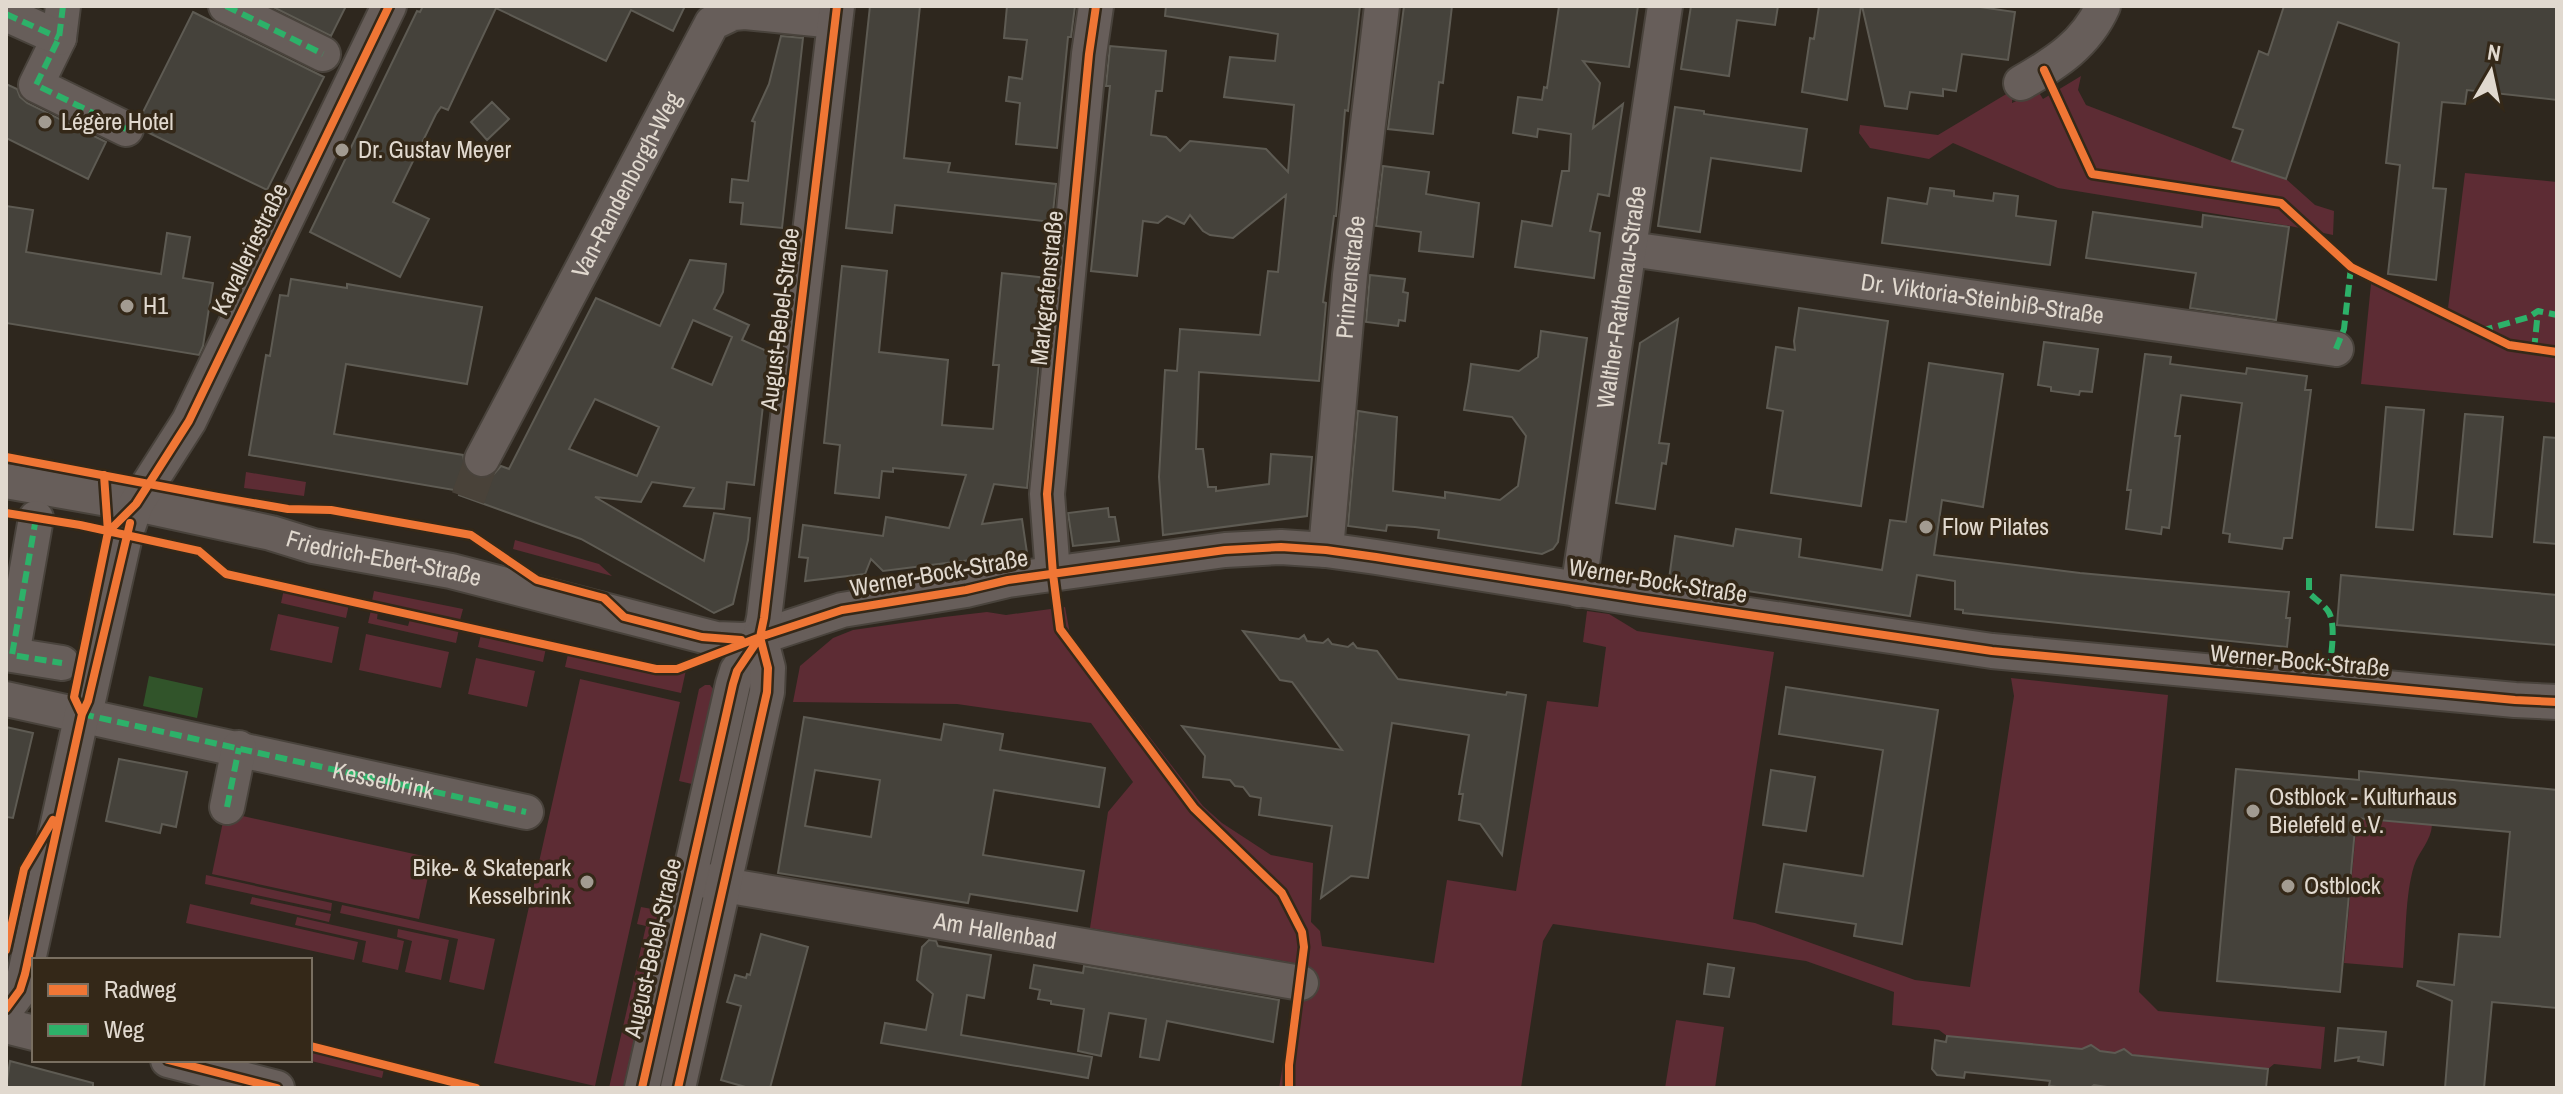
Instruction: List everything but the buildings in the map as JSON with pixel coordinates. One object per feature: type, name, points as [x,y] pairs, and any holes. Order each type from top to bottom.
[{"type":"street","points":[[226,6],[323,54]]},
{"type":"street","name":"Kavalleriestraße","points":[[136,504],[189,421],[389,6]]},
{"type":"street","name":"Markgrafenstraße","points":[[1053,574],[1047,494],[1096,6]]},
{"type":"street","name":"Prinzenstraße","points":[[1326,550],[1350,275],[1382,6]]},
{"type":"street","name":"Walther-Rathenau-Straße","points":[[1578,590],[1665,6]]},
{"type":"street","points":[[2021,83],[2078,45],[2089,33],[2103,6]]},
{"type":"street","name":"Van-Randenborgh-Weg","points":[[482,459],[712,23],[733,13],[745,12],[836,14]]},
{"type":"street","points":[[6,14],[61,22],[36,85],[126,129]]},
{"type":"street","name":"August-Bebel-Straße","points":[[678,1088],[767,692],[768,668],[760,637],[769,584],[836,14]]},
{"type":"street","name":"Dr. Viktoria-Steinbiß-Straße","points":[[1630,249],[2336,349]]},
{"type":"street","name":"Friedrich-Ebert-Straße","points":[[6,481],[136,504],[271,533],[313,546],[451,571],[702,637],[730,640],[760,637]]},
{"type":"street","points":[[6,1009],[20,990],[25,974],[82,714],[88,701],[125,536],[136,504]]},
{"type":"street","points":[[36,518],[12,655],[62,663]]},
{"type":"street","name":"Werner-Bock-Straße","points":[[760,637],[842,610],[1053,574],[1225,550],[1281,547],[1326,550],[2026,655],[2557,702]]},
{"type":"street","name":"August-Bebel-Straße","points":[[642,1088],[733,684],[737,671],[760,637]]},
{"type":"street","name":"Kesselbrink","points":[[6,699],[526,812]]},
{"type":"street","points":[[227,807],[239,748]]},
{"type":"street","points":[[6,950],[24,869],[63,805]]},
{"type":"street","name":"Am Hallenbad","points":[[690,877],[1301,983]]},
{"type":"street","points":[[6,1026],[32,1032]]},
{"type":"street","points":[[176,1062],[277,1088]]},
{"type":"shaded area","points":[[2081,76],[2078,90],[2086,105],[2286,179],[2315,205],[2334,211],[2333,235],[2058,188],[1953,143],[1929,159],[1870,148],[1859,133],[1860,125],[1938,135],[2013,90],[2012,103],[2038,91],[2043,99]]},
{"type":"shaded area","points":[[2465,173],[2557,182],[2557,403],[2361,384],[2372,274],[2448,308]]},
{"type":"shaded area","points":[[246,472],[306,482],[304,496],[244,488]]},
{"type":"shaded area","points":[[515,540],[599,564],[612,576],[513,549]]},
{"type":"shaded area","points":[[284,589],[349,604],[346,618],[281,603]]},
{"type":"shaded area","points":[[374,591],[463,609],[460,620],[372,601]]},
{"type":"shaded area","points":[[1065,607],[1070,634],[1203,806],[1222,823],[1271,855],[1313,863],[1311,922],[1320,931],[1322,946],[1434,963],[1447,880],[1516,891],[1547,701],[1598,707],[1606,647],[1583,642],[1587,611],[1609,614],[1637,631],[1774,652],[1733,919],[1755,923],[1915,980],[1970,987],[2014,696],[2011,678],[2168,695],[2139,992],[2158,1011],[2325,1027],[2321,1069],[2274,1064],[2268,1069],[2129,1054],[2124,1049],[2118,1053],[1947,1036],[1939,1030],[1892,1025],[1894,992],[1806,961],[1553,924],[1543,941],[1521,1088],[1279,1088],[1300,964],[1090,928],[1108,812],[1133,782],[1091,723],[957,704],[793,702],[800,666],[833,638],[853,630],[987,612],[1006,615]]},
{"type":"shaded area","points":[[371,610],[378,611],[377,619],[408,626],[410,619],[459,629],[456,643],[368,623]]},
{"type":"shaded area","points":[[278,614],[339,627],[332,663],[270,650]]},
{"type":"shaded area","points":[[366,634],[449,652],[441,688],[359,670]]},
{"type":"shaded area","points":[[481,634],[546,648],[543,662],[478,647]]},
{"type":"shaded area","points":[[568,654],[661,675],[674,675],[686,670],[681,693],[565,667]]},
{"type":"shaded area","points":[[476,658],[535,671],[527,707],[468,694]]},
{"type":"shaded area","points":[[149,676],[203,688],[197,718],[143,706]]},
{"type":"shaded area","name":"Bike- & Skatepark Kesselbrink","points":[[580,679],[680,702],[595,1086],[494,1063]]},
{"type":"shaded area","points":[[705,685],[713,689],[692,784],[679,781],[699,689]]},
{"type":"shaded area","points":[[225,812],[432,858],[419,919],[212,874]]},
{"type":"shaded area","points":[[2357,819],[2432,825],[2411,877],[2403,968],[2344,963]]},
{"type":"shaded area","points":[[206,875],[332,903],[331,911],[205,884]]},
{"type":"shaded area","points":[[252,897],[331,914],[329,922],[250,904]]},
{"type":"shaded area","points":[[190,904],[358,942],[354,960],[186,923]]},
{"type":"shaded area","points":[[342,905],[495,939],[484,990],[449,982],[458,939],[340,913]]},
{"type":"shaded area","points":[[641,907],[663,911],[623,1088],[609,1088],[646,926],[637,924]]},
{"type":"shaded area","points":[[297,917],[404,941],[398,970],[362,962],[366,941],[295,925]]},
{"type":"shaded area","points":[[398,929],[449,940],[441,980],[405,972],[412,941],[397,937]]},
{"type":"shaded area","points":[[1676,1020],[1724,1027],[1715,1088],[1665,1088]]},
{"type":"shaded area","points":[[312,1051],[384,1069],[382,1078],[312,1061]]},
{"type":"tunnel","points":[[468,498],[482,459]]},
{"type":"marked path","points":[[63,6],[59,38],[36,85],[126,129]]},
{"type":"marked path","points":[[226,6],[323,54]]},
{"type":"marked path","points":[[6,14],[59,38]]},
{"type":"marked path","points":[[2336,349],[2344,329],[2351,267]]},
{"type":"marked path","points":[[2481,331],[2529,317],[2538,311],[2557,315]]},
{"type":"marked path","points":[[2534,350],[2538,311]]},
{"type":"marked path","points":[[36,518],[12,655],[62,663]]},
{"type":"marked path","points":[[2309,578],[2309,593],[2331,617],[2333,635],[2328,683]]},
{"type":"marked path","points":[[82,714],[526,812]]},
{"type":"marked path","points":[[227,807],[239,748]]},
{"type":"cycle path","points":[[108,532],[136,504],[189,421],[389,6]]},
{"type":"cycle path","points":[[642,1088],[733,684],[737,671],[760,637],[764,618],[837,6]]},
{"type":"cycle path","points":[[1096,6],[1047,494],[1060,629],[1194,808],[1282,893],[1302,932],[1304,947],[1289,1065],[1289,1088]]},
{"type":"cycle path","points":[[2044,70],[2092,174],[2281,203],[2351,267],[2509,345],[2557,352]]},
{"type":"cycle path","points":[[6,457],[288,509],[331,510],[471,535],[537,580],[604,598],[624,617],[702,637],[741,640]]},
{"type":"cycle path","points":[[82,714],[74,697],[108,532],[104,475]]},
{"type":"cycle path","points":[[6,513],[80,525],[199,551],[226,574],[656,669],[677,669],[842,610],[1008,580],[1225,550],[1281,547],[1376,557],[1992,651],[2557,702]]},
{"type":"cycle path","points":[[6,1009],[20,990],[25,974],[82,714],[88,701],[130,523]]},
{"type":"cycle path","points":[[678,1088],[767,692],[768,668],[760,637]]},
{"type":"cycle path","points":[[6,950],[24,869],[53,820]]},
{"type":"cycle path","points":[[312,1047],[476,1088]]},
{"type":"cycle path","points":[[176,1062],[277,1088]]},
{"type":"place","name":"Légère Hotel","points":[[45,122]]},
{"type":"place","name":"Dr. Gustav Meyer","points":[[342,150]]},
{"type":"place","name":"H1","points":[[127,306]]},
{"type":"place","name":"Flow Pilates","points":[[1926,527]]},
{"type":"place","name":"Ostblock - Kulturhaus Bielefeld e.V.","points":[[2253,811]]},
{"type":"place","name":"Bike- & Skatepark Kesselbrink","points":[[587,882]]},
{"type":"place","name":"Ostblock","points":[[2288,886]]}]
